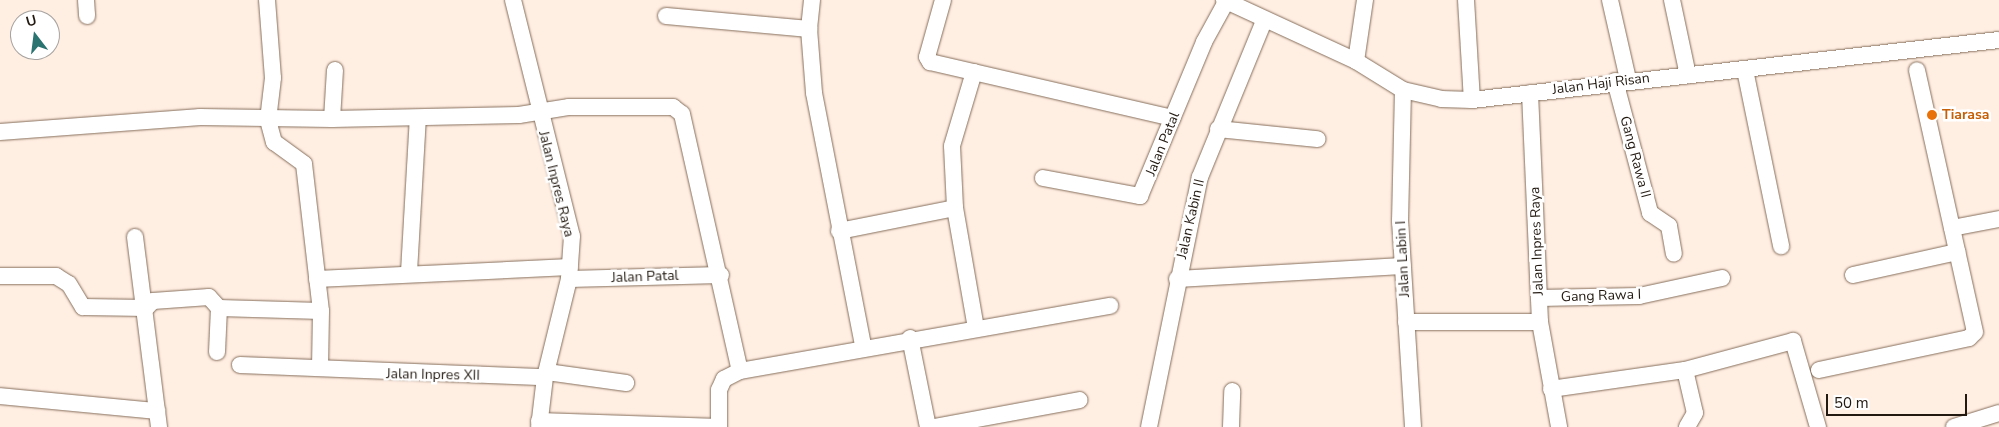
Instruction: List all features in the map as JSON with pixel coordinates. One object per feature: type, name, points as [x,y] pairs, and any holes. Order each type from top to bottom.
[{"type":"street","points":[[267,0],[272,78],[268,120],[274,142],[304,164],[321,311],[320,368]]},
{"type":"street","name":"Jalan Inpres Raya","points":[[513,0],[538,114],[572,236],[570,273],[546,374],[539,424]]},
{"type":"street","points":[[812,0],[809,29],[814,93],[839,232],[864,346]]},
{"type":"street","points":[[943,0],[928,61],[1173,118]]},
{"type":"street","points":[[1356,61],[1365,0]]},
{"type":"street","points":[[1466,0],[1472,100]]},
{"type":"street","name":"Gang Rawa II","points":[[1610,0],[1621,80],[1650,213],[1669,226],[1674,254]]},
{"type":"street","points":[[1672,0],[1688,75]]},
{"type":"street","name":"Jalan Haji Risan","points":[[1225,1],[1264,21],[1356,61],[1403,90],[1472,100],[1621,80],[1745,70],[1999,40]]},
{"type":"street","name":"Jalan Patal","points":[[1043,178],[1140,196],[1204,42],[1225,1]]},
{"type":"street","points":[[666,16],[809,29]]},
{"type":"street","name":"Jalan Kabin II","points":[[1149,427],[1177,279],[1200,176],[1264,21]]},
{"type":"street","points":[[332,119],[335,70]]},
{"type":"street","points":[[1745,70],[1781,246]]},
{"type":"street","points":[[1819,370],[1969,338],[1975,332],[1975,322],[1957,252],[1917,70]]},
{"type":"street","points":[[974,72],[952,146],[955,208],[976,328]]},
{"type":"street","name":"Jalan Labin I","points":[[1403,90],[1399,186],[1413,427]]},
{"type":"street","name":"Jalan Inpres Raya","points":[[1530,93],[1540,322],[1558,427]]},
{"type":"street","points":[[0,132],[200,118],[268,120],[418,118],[538,114],[569,107],[663,106],[682,114],[721,275],[740,371]]},
{"type":"street","points":[[409,272],[418,118]]},
{"type":"street","points":[[1218,129],[1317,139]]},
{"type":"street","points":[[839,232],[955,208]]},
{"type":"street","points":[[1952,228],[1999,219]]},
{"type":"street","points":[[0,396],[158,419],[146,308],[135,237]]},
{"type":"street","points":[[1852,275],[1957,252]]},
{"type":"street","points":[[1177,279],[1403,266]]},
{"type":"street","name":"Jalan Patal","points":[[317,279],[409,272],[721,275]]},
{"type":"street","points":[[0,276],[56,276],[69,284],[83,308],[146,308],[153,301],[209,297],[219,308],[217,352]]},
{"type":"street","name":"Gang Rawa I","points":[[1539,298],[1639,296],[1722,278]]},
{"type":"street","points":[[539,424],[719,427],[719,390],[724,379],[740,371],[864,346],[1110,306]]},
{"type":"street","points":[[219,308],[321,311]]},
{"type":"street","points":[[1406,322],[1540,322]]},
{"type":"street","points":[[910,338],[928,427]]},
{"type":"street","points":[[1552,389],[1685,370],[1793,341],[1818,427]]},
{"type":"street","name":"Jalan Inpres XII","points":[[240,365],[546,374],[626,383]]},
{"type":"street","points":[[1685,370],[1695,414],[1688,427]]},
{"type":"street","points":[[1231,427],[1232,391]]},
{"type":"street","points":[[934,427],[1080,400]]},
{"type":"street","points":[[1954,427],[1999,412]]},
{"type":"place","name":"Tiarasa","points":[[1932,115]]}]
